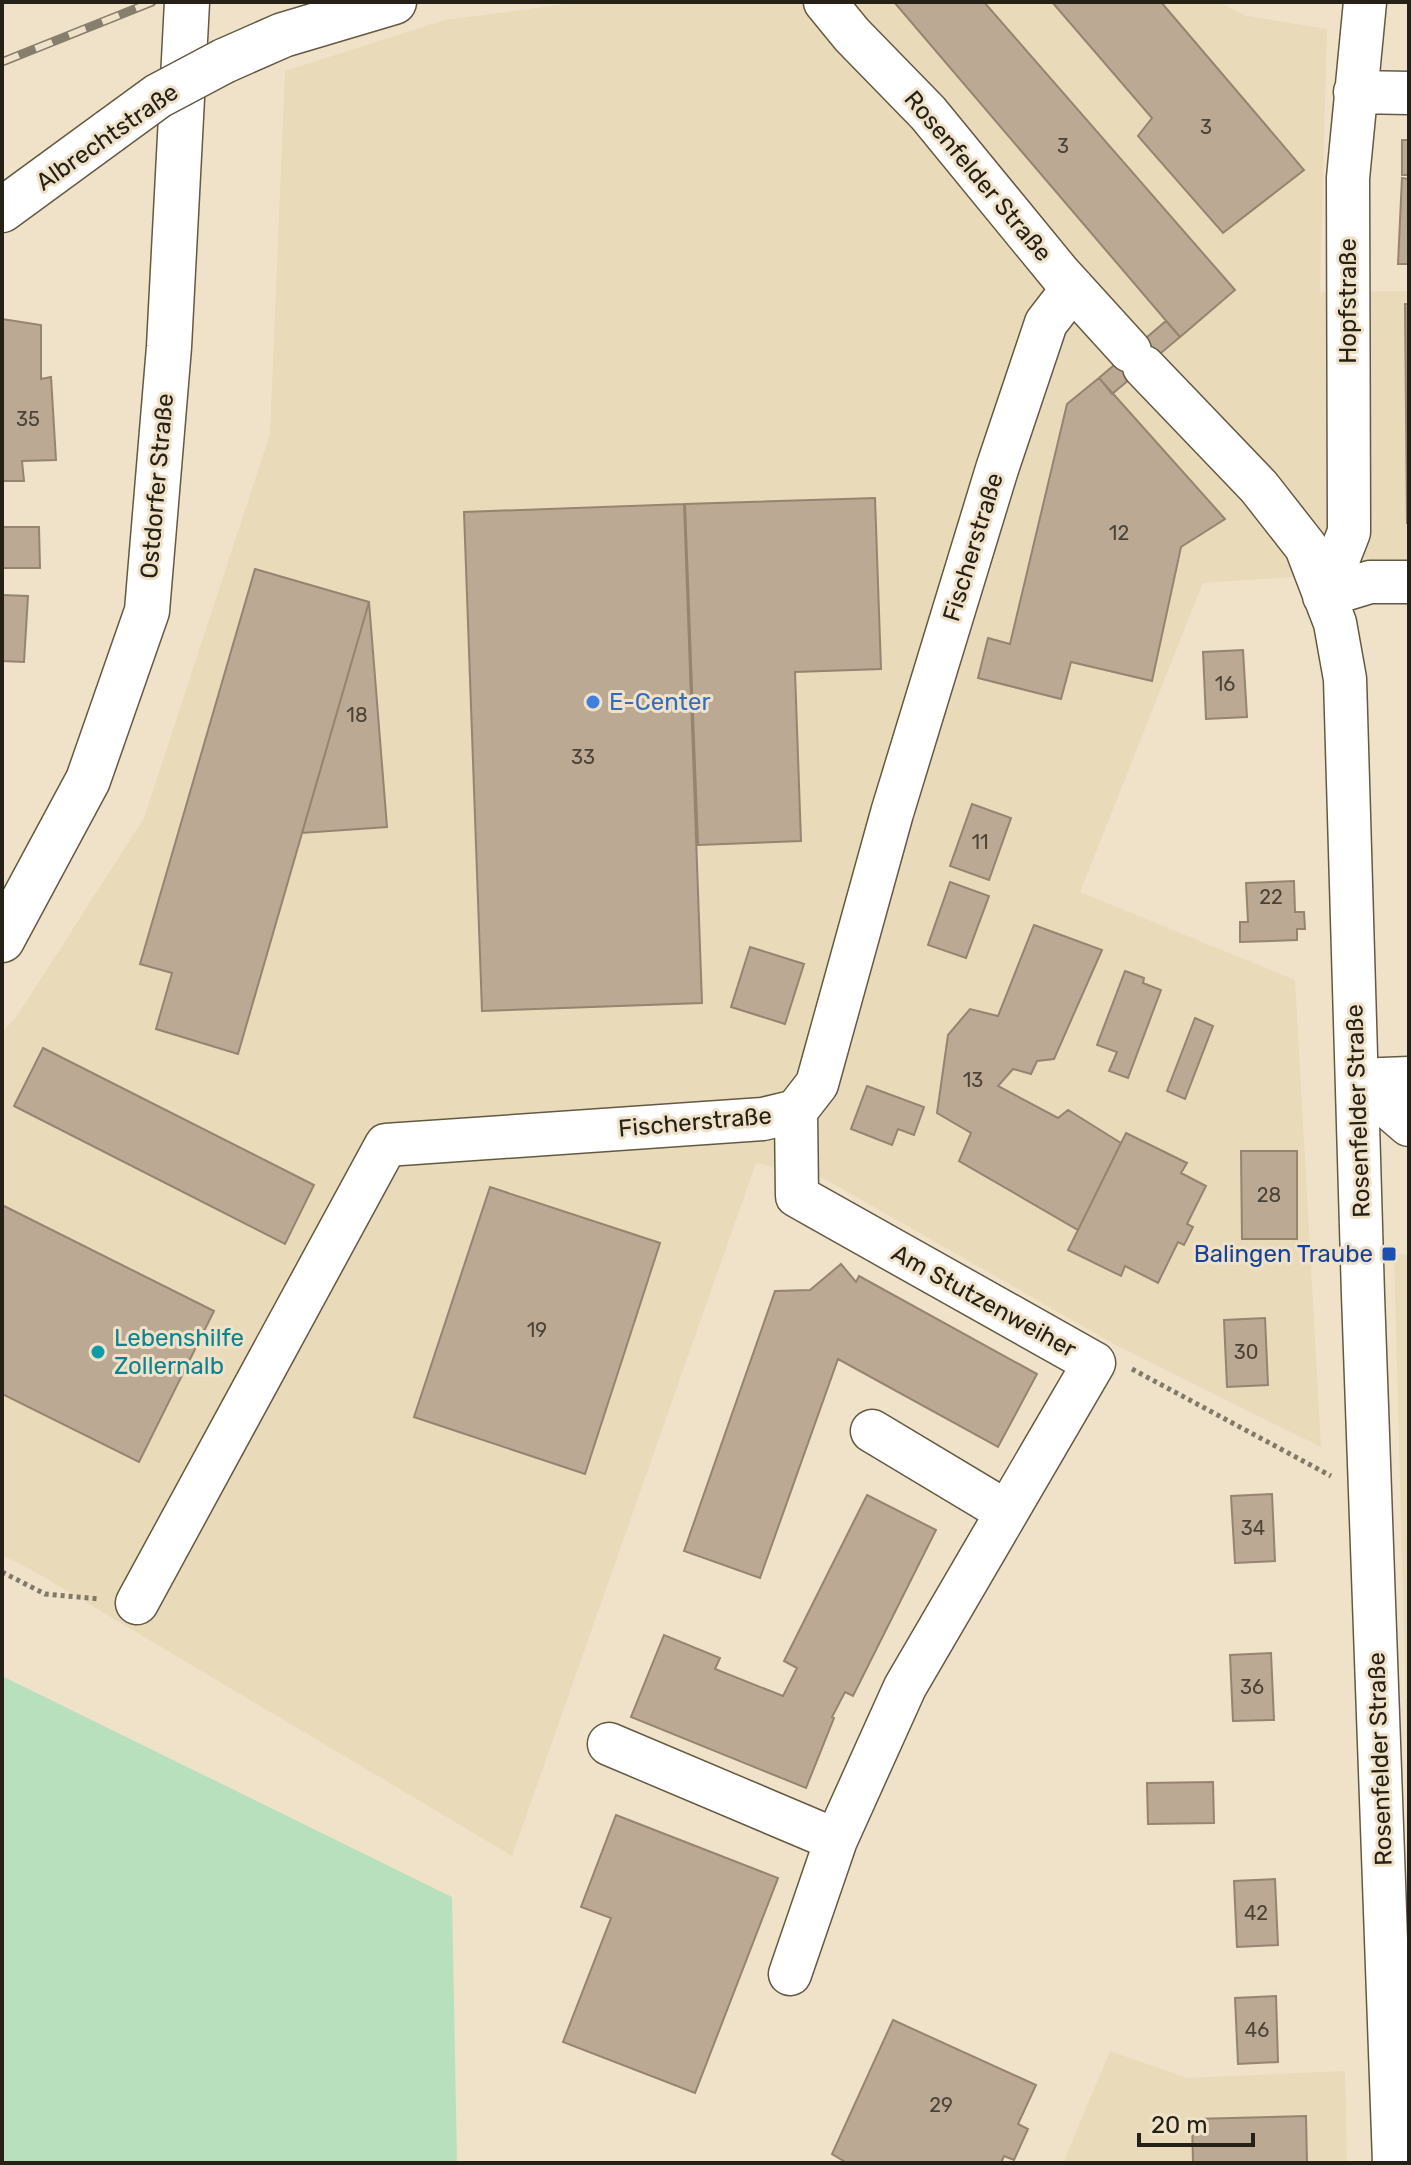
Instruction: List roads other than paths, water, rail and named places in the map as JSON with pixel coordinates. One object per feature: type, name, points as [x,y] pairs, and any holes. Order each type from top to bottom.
[{"type":"main road","name":"Ostdorfer Straße","points":[[2,940],[88,780],[147,611],[169,347],[187,2]]},
{"type":"main road","name":"Albrechtstraße","points":[[2,210],[158,96],[224,61],[283,35],[394,2]]},
{"type":"street","name":"Rosenfelder Straße","points":[[825,2],[852,35],[928,113],[1073,288],[1259,487],[1306,547],[1335,623],[1345,679],[1394,2163]]},
{"type":"street","name":"Hopfstraße","points":[[1324,596],[1349,532],[1348,178],[1365,2]]},
{"type":"street","points":[[1355,92],[1409,93]]},
{"type":"street","name":"Fischerstraße","points":[[137,1603],[386,1145],[763,1119],[796,1111],[817,1084],[897,798],[1028,371],[1046,323],[1073,288]]},
{"type":"street","points":[[1324,596],[1370,582],[1409,582]]},
{"type":"street","points":[[1357,1080],[1409,1078]]},
{"type":"street","points":[[1357,1080],[1409,1125]]},
{"type":"street","name":"Am Stutzenweiher","points":[[790,1974],[836,1840],[905,1687],[1094,1363],[797,1196],[796,1111]]},
{"type":"street","points":[[872,1431],[1007,1512]]},
{"type":"street","points":[[609,1744],[836,1840]]},
{"type":"railway","points":[[2,62],[152,2]]},
{"type":"place","name":"E-Center","points":[[593,702]]},
{"type":"place","name":"Balingen Traube","points":[[1389,1254]]},
{"type":"place","name":"Lebenshilfe Zollernalb","points":[[98,1352]]}]
